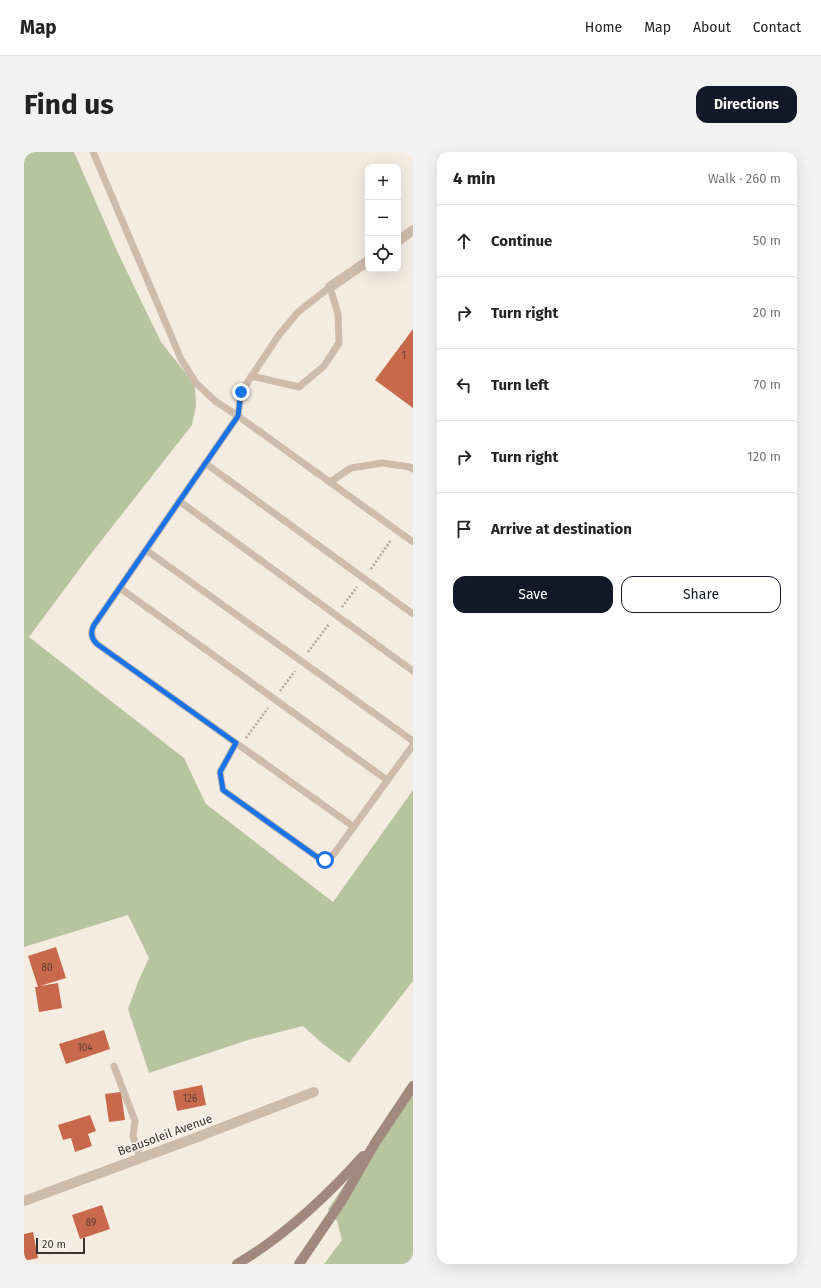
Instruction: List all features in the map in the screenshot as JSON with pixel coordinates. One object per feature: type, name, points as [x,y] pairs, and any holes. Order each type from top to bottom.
[{"type":"street","points":[[401,238],[413,230]]},
{"type":"street","points":[[330,287],[365,263]]},
{"type":"street","points":[[299,1264],[341,1202],[375,1143],[413,1086]]},
{"type":"street","name":"Beausoleil Avenue","points":[[24,1201],[314,1092]]},
{"type":"street","points":[[237,1264],[270,1243],[291,1226],[329,1191],[375,1143]]},
{"type":"lane","points":[[93,152],[181,359],[196,382],[215,401],[413,542]]},
{"type":"lane","points":[[252,376],[299,387],[324,366],[339,342],[338,314],[330,287],[298,312],[279,335],[241,392],[238,416],[92,628],[92,635],[95,641],[354,827]]},
{"type":"lane","points":[[205,463],[413,614]]},
{"type":"lane","points":[[330,482],[351,468],[382,463],[410,467],[413,469]]},
{"type":"lane","points":[[179,501],[413,671]]},
{"type":"lane","points":[[146,550],[413,741]]},
{"type":"lane","points":[[120,588],[388,780]]},
{"type":"lane","points":[[238,745],[220,772],[223,790],[311,853],[325,860],[334,854],[413,745]]},
{"type":"lane","points":[[114,1066],[135,1121],[133,1136],[140,1158]]},
{"type":"path","points":[[238,745],[275,699],[397,531]]},
{"type":"green space","points":[[24,152],[74,152],[118,253],[161,342],[195,385],[196,406],[192,425],[90,555],[29,637],[184,758],[206,804],[333,902],[413,790],[413,981],[349,1063],[323,1044],[303,1026],[248,1040],[149,1073],[128,1009],[149,958],[128,915],[24,947]]},
{"type":"green space","points":[[413,1085],[413,1264],[324,1264],[342,1240],[337,1221],[328,1209]]},
{"type":"building","points":[[413,329],[413,408],[375,380]]},
{"type":"building","points":[[56,947],[66,978],[40,986],[58,983],[62,1008],[39,1012],[35,987],[38,987],[28,956]]},
{"type":"building","points":[[104,1030],[110,1049],[66,1064],[59,1044]]},
{"type":"building","points":[[202,1085],[206,1105],[177,1111],[173,1091]]},
{"type":"building","points":[[121,1092],[125,1120],[109,1122],[105,1094]]},
{"type":"building","points":[[90,1115],[96,1131],[88,1134],[92,1146],[75,1152],[71,1138],[63,1140],[58,1125]]},
{"type":"building","points":[[102,1205],[110,1229],[80,1239],[72,1215]]},
{"type":"building","points":[[33,1232],[38,1258],[24,1261],[24,1234]]},
{"type":"route","points":[[241,392],[238,416],[92,628],[92,635],[97,644],[236,743],[220,772],[223,790],[317,857],[325,860]]}]
